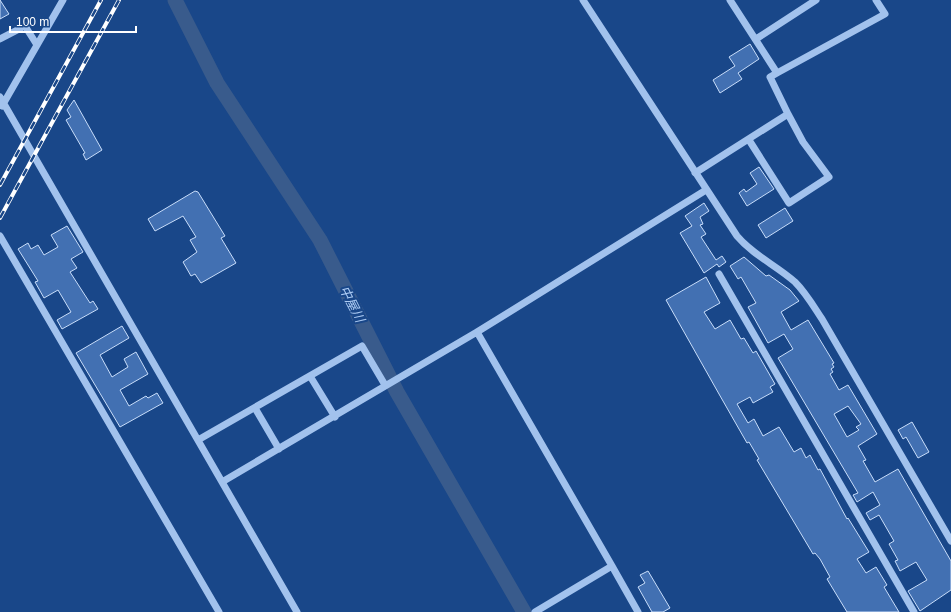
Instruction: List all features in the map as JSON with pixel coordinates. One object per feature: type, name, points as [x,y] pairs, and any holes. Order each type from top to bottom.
[{"type":"street","points":[[2,106],[63,0]]},
{"type":"street","points":[[584,0],[726,221],[746,247],[794,282],[822,319],[951,541]]},
{"type":"street","points":[[730,0],[777,73]]},
{"type":"street","points":[[756,39],[816,0]]},
{"type":"street","points":[[749,140],[789,203],[829,177],[803,142],[770,77],[884,14],[876,0]]},
{"type":"street","points":[[0,39],[24,26],[37,45]]},
{"type":"street","points":[[0,97],[2,106],[297,612]]},
{"type":"street","points":[[695,173],[788,114]]},
{"type":"street","points":[[222,482],[279,450],[395,379],[477,332],[706,190]]},
{"type":"street","points":[[0,236],[219,612]]},
{"type":"street","points":[[719,274],[914,612]]},
{"type":"street","points":[[477,332],[638,612]]},
{"type":"street","points":[[198,440],[362,346],[387,384]]},
{"type":"street","points":[[310,376],[335,417]]},
{"type":"street","points":[[255,408],[279,450]]},
{"type":"street","points":[[535,612],[612,566]]},
{"type":"building","points":[[0,0],[9,14],[0,19]]},
{"type":"building","points":[[750,44],[759,59],[738,73],[742,79],[720,93],[713,80],[735,66],[729,57]]},
{"type":"building","points":[[74,100],[102,150],[86,160],[83,154],[85,153],[66,120],[71,117],[67,110]]},
{"type":"building","points":[[759,167],[774,189],[747,206],[739,193],[744,189],[746,192],[757,184],[750,173]]},
{"type":"building","points":[[195,191],[198,192],[225,236],[221,238],[236,263],[201,283],[195,274],[191,276],[183,262],[197,252],[190,240],[196,237],[183,216],[155,231],[148,219]]},
{"type":"building","points":[[704,203],[709,211],[700,217],[703,224],[700,225],[706,234],[701,237],[716,260],[722,256],[726,262],[719,267],[717,264],[704,273],[680,233],[692,226],[685,216]]},
{"type":"building","points":[[785,208],[793,221],[766,238],[758,225]]},
{"type":"building","points":[[67,226],[83,252],[71,259],[77,268],[70,272],[90,303],[93,301],[98,309],[62,329],[57,320],[71,312],[58,290],[44,298],[35,282],[38,281],[18,249],[28,243],[31,249],[38,245],[44,255],[58,247],[51,235]]},
{"type":"building","points":[[744,257],[766,276],[769,275],[790,290],[799,301],[781,312],[791,330],[808,320],[834,363],[832,364],[834,367],[831,369],[833,372],[830,374],[839,390],[848,385],[877,434],[858,446],[866,460],[863,461],[875,482],[898,469],[951,561],[951,590],[920,611],[908,591],[927,580],[916,562],[900,571],[895,561],[898,560],[889,544],[894,541],[879,515],[870,520],[866,513],[880,505],[873,492],[857,502],[853,495],[858,493],[778,358],[793,349],[784,334],[768,343],[748,307],[756,303],[741,277],[738,279],[730,266]],"holes":[[[848,406],[861,424],[856,427],[859,430],[847,437],[834,414]]]},
{"type":"building","points":[[706,277],[720,303],[704,312],[715,329],[730,320],[741,339],[744,338],[753,353],[756,351],[775,384],[770,387],[773,392],[753,403],[750,397],[737,404],[748,423],[754,419],[763,436],[779,427],[794,452],[801,448],[806,458],[810,455],[818,470],[820,469],[847,519],[848,518],[869,552],[857,559],[866,573],[876,567],[887,585],[884,587],[899,612],[847,612],[827,579],[830,577],[820,559],[815,553],[813,554],[757,460],[759,459],[749,442],[747,443],[666,300]]},
{"type":"building","points":[[122,326],[129,338],[100,355],[112,377],[128,367],[124,359],[136,352],[148,374],[120,390],[129,406],[146,396],[148,398],[157,393],[163,403],[120,427],[76,353]]},
{"type":"building","points":[[912,422],[929,452],[918,458],[906,437],[903,439],[898,430]]},
{"type":"building","points":[[648,571],[670,608],[663,612],[652,612],[638,587],[645,583],[640,575]]},
{"type":"waterway","name":"中屋川","points":[[175,0],[217,83],[320,240],[397,392],[524,612]]},
{"type":"railway","points":[[0,185],[101,0]]},
{"type":"railway","points":[[0,218],[119,0]]}]
